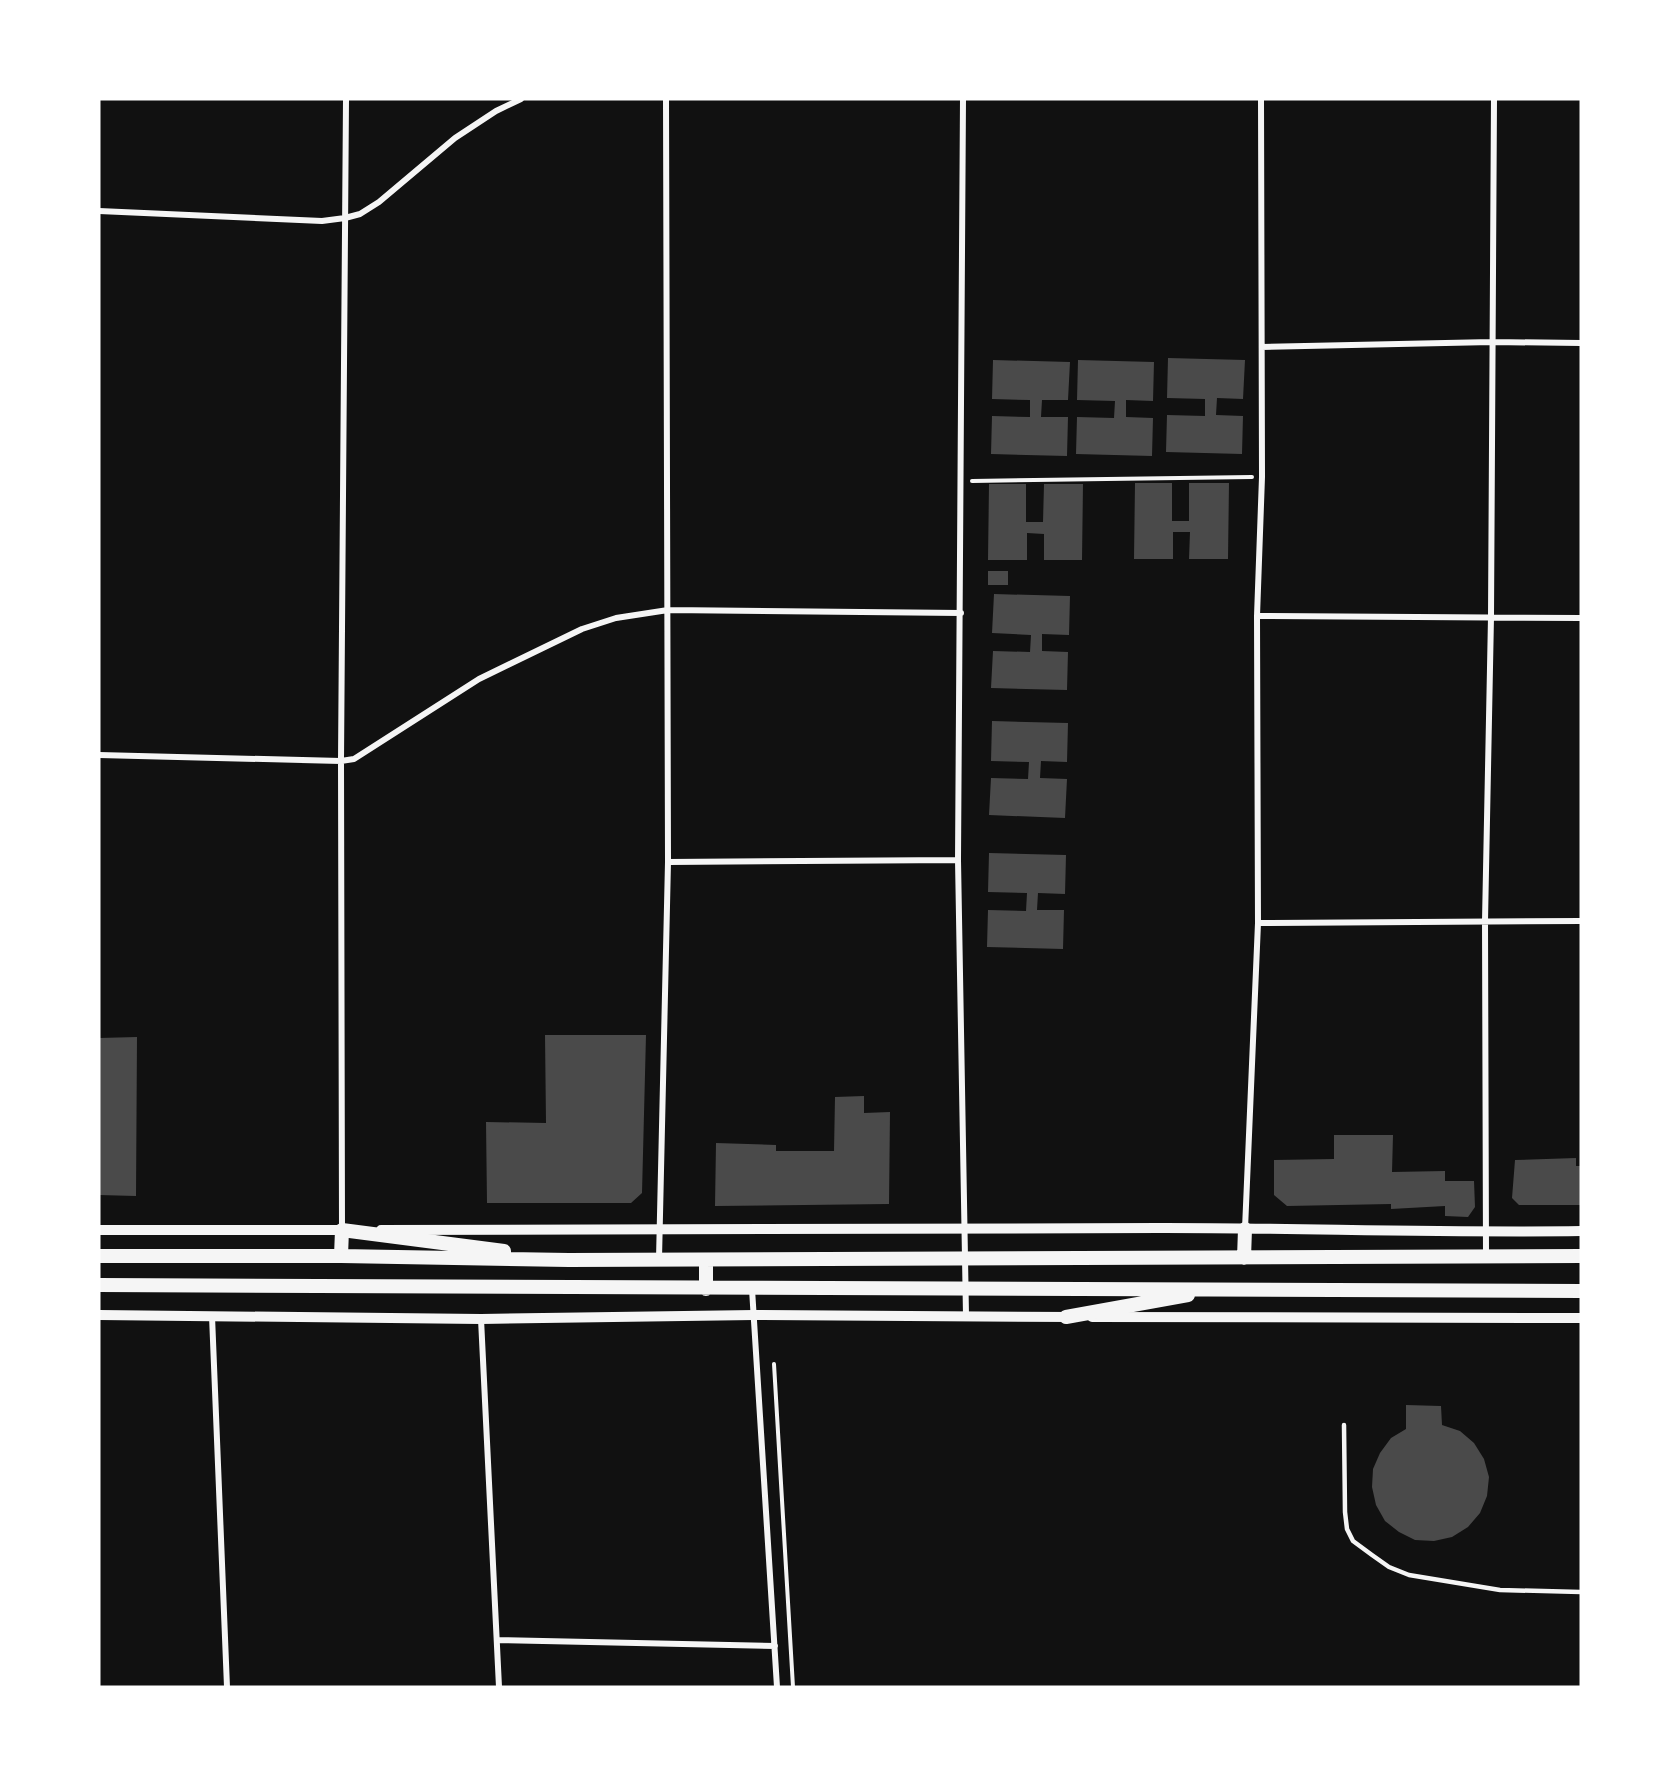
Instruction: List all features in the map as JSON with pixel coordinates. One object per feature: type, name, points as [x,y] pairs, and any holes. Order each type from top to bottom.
[{"type":"main road","points":[[1244,1258],[1245,1229]]},
{"type":"main road","points":[[341,1256],[342,1230],[569,1260]]},
{"type":"main road","points":[[99,1256],[341,1256],[569,1260],[1581,1257]]},
{"type":"main road","points":[[706,1260],[706,1289]]},
{"type":"main road","points":[[99,1285],[1581,1291]]},
{"type":"main road","points":[[1066,1317],[1226,1289]]},
{"type":"street","points":[[342,1230],[341,760],[346,99]]},
{"type":"street","points":[[99,211],[322,221],[345,218],[360,214],[379,202],[455,138],[496,111],[521,99]]},
{"type":"street","points":[[659,1260],[668,862],[666,99]]},
{"type":"street","points":[[963,99],[958,860],[966,1315]]},
{"type":"street","points":[[1245,1229],[1258,923],[1257,616],[1262,477],[1261,99]]},
{"type":"street","points":[[1486,1257],[1485,921],[1491,617],[1494,99]]},
{"type":"street","points":[[1262,347],[1492,342],[1581,343]]},
{"type":"street","points":[[99,755],[354,759],[479,679],[582,629],[616,618],[668,610],[961,613]]},
{"type":"street","points":[[1257,616],[1581,618]]},
{"type":"street","points":[[668,862],[958,860]]},
{"type":"street","points":[[1258,923],[1581,921]]},
{"type":"street","points":[[99,1230],[1581,1231]]},
{"type":"street","points":[[752,1289],[777,1687]]},
{"type":"street","points":[[99,1315],[481,1318],[966,1315],[1581,1318]]},
{"type":"street","points":[[212,1316],[227,1687]]},
{"type":"street","points":[[481,1318],[499,1687]]},
{"type":"street","points":[[497,1640],[775,1646]]},
{"type":"lane","points":[[1344,1425],[1347,1529],[1353,1541],[1371,1555],[1389,1567],[1409,1575],[1500,1590],[1581,1592]]},
{"type":"path","points":[[962,481],[1262,477]]},
{"type":"path","points":[[774,1365],[793,1687]]},
{"type":"building","points":[[1168,358],[1245,360],[1243,399],[1217,398],[1216,415],[1243,416],[1242,454],[1166,452],[1167,415],[1205,416],[1205,399],[1167,398]]},
{"type":"building","points":[[993,360],[1070,362],[1068,400],[1042,400],[1041,417],[1068,417],[1067,456],[991,454],[992,416],[1030,417],[1030,400],[992,399]]},
{"type":"building","points":[[1078,360],[1154,362],[1153,401],[1126,400],[1126,417],[1153,418],[1152,456],[1076,454],[1077,417],[1114,418],[1115,401],[1077,400]]},
{"type":"building","points":[[1135,483],[1172,483],[1172,521],[1189,521],[1189,483],[1229,483],[1228,559],[1189,559],[1190,532],[1173,532],[1173,559],[1134,559]]},
{"type":"building","points":[[989,484],[1026,484],[1026,522],[1043,522],[1044,484],[1083,484],[1082,560],[1044,560],[1044,534],[1027,533],[1027,560],[988,560]]},
{"type":"building","points":[[988,571],[1008,571],[1008,585],[988,585]]},
{"type":"building","points":[[994,594],[1070,596],[1069,635],[1042,634],[1042,651],[1068,652],[1067,690],[991,688],[993,651],[1030,652],[1031,635],[992,633]]},
{"type":"building","points":[[992,721],[1068,723],[1067,762],[1041,761],[1040,778],[1067,779],[1065,818],[989,815],[991,778],[1028,779],[1029,762],[991,761]]},
{"type":"building","points":[[989,853],[1066,855],[1065,894],[1038,893],[1037,910],[1064,910],[1063,949],[987,947],[988,910],[1026,911],[1027,893],[988,892]]},
{"type":"building","points":[[545,1035],[646,1035],[642,1193],[631,1203],[487,1203],[486,1122],[546,1123]]},
{"type":"building","points":[[137,1037],[136,1196],[99,1195],[99,1038]]},
{"type":"building","points":[[864,1096],[864,1113],[890,1112],[889,1204],[715,1206],[716,1143],[776,1145],[776,1151],[834,1151],[835,1097]]},
{"type":"building","points":[[1334,1135],[1393,1135],[1392,1172],[1445,1171],[1445,1181],[1474,1181],[1475,1207],[1468,1217],[1445,1216],[1445,1206],[1391,1209],[1391,1204],[1287,1206],[1274,1195],[1274,1160],[1334,1159]]},
{"type":"building","points":[[1576,1158],[1576,1166],[1581,1166],[1581,1205],[1519,1205],[1512,1198],[1515,1160]]},
{"type":"building","points":[[1406,1405],[1441,1406],[1442,1425],[1460,1431],[1474,1443],[1484,1459],[1489,1477],[1487,1496],[1480,1513],[1468,1527],[1452,1537],[1434,1541],[1415,1540],[1399,1532],[1385,1521],[1376,1505],[1372,1487],[1373,1469],[1380,1453],[1391,1438],[1406,1429]]}]
